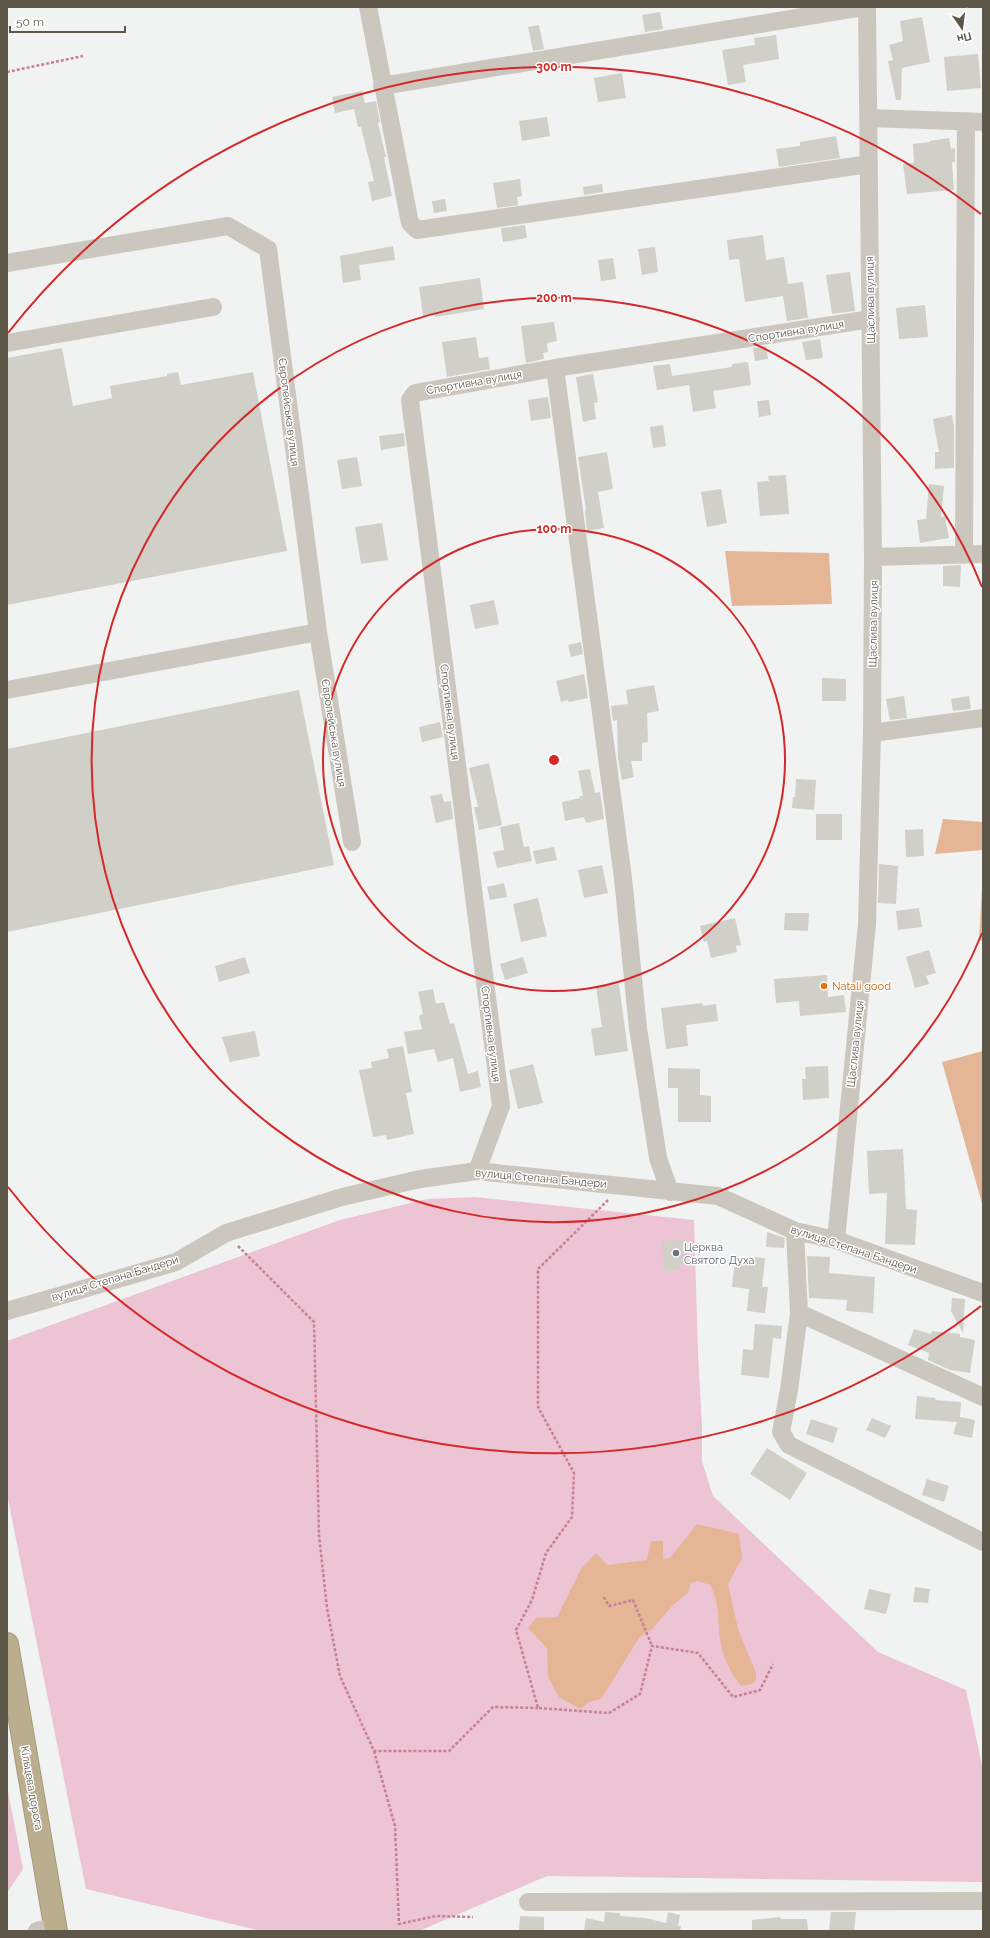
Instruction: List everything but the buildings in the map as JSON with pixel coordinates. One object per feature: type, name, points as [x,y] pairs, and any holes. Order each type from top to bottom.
[{"type":"highway","name":"Кільцева дорога","points":[[7,1644],[50,1929]]},
{"type":"street","points":[[368,7],[382,86],[410,223],[417,230],[869,164]]},
{"type":"street","points":[[382,86],[863,7]]},
{"type":"street","name":"Щаслива вулиця","points":[[836,1240],[867,924],[872,733],[873,557],[867,7]]},
{"type":"street","points":[[868,118],[975,122],[964,554]]},
{"type":"street","name":"Європейська вулиця","points":[[7,263],[228,226],[268,249],[318,632],[352,842]]},
{"type":"street","points":[[7,343],[213,307]]},
{"type":"street","name":"Спортивна вулиця","points":[[477,1171],[501,1106],[410,400],[415,392],[554,368],[871,319]]},
{"type":"street","points":[[554,368],[623,878],[638,1028],[658,1158],[670,1192]]},
{"type":"street","points":[[873,557],[983,554]]},
{"type":"street","points":[[7,690],[318,632]]},
{"type":"street","points":[[872,733],[983,718]]},
{"type":"street","name":"вулиця Степана Бандери","points":[[7,1311],[176,1262],[226,1233],[342,1197],[420,1179],[477,1171],[718,1196],[795,1231],[836,1240],[983,1293]]},
{"type":"street","points":[[795,1231],[799,1313],[790,1390],[781,1432],[789,1445],[983,1542]]},
{"type":"street","points":[[799,1313],[983,1397]]},
{"type":"street","points":[[528,1902],[983,1901]]},
{"type":"path","points":[[7,72],[83,56]]},
{"type":"path","points":[[538,1708],[516,1630],[532,1600],[546,1553],[572,1517],[574,1473],[538,1407],[538,1269],[622,1186]]},
{"type":"path","points":[[226,1233],[314,1322],[319,1535],[327,1608],[340,1676],[374,1751],[394,1826],[399,1924],[436,1916],[473,1917]]},
{"type":"path","points":[[374,1751],[449,1751],[493,1707],[538,1708],[573,1712],[609,1713],[640,1694],[652,1646],[633,1600],[609,1606],[604,1597]]},
{"type":"path","points":[[652,1646],[698,1653],[733,1697],[760,1690],[773,1664]]},
{"type":"shaded area","points":[[725,551],[829,553],[832,604],[732,606]]},
{"type":"shaded area","points":[[943,819],[983,822],[983,850],[935,854]]},
{"type":"shaded area","points":[[983,871],[983,941],[979,940]]},
{"type":"shaded area","points":[[983,1051],[983,1207],[942,1062]]},
{"type":"shaded area","points":[[475,1197],[694,1220],[702,1461],[713,1496],[878,1652],[966,1690],[983,1770],[983,1882],[547,1876],[419,1931],[261,1931],[86,1889],[7,1494],[7,1341],[340,1220],[427,1199]]},
{"type":"shaded area","points":[[697,1524],[739,1534],[742,1558],[728,1584],[738,1629],[756,1673],[756,1681],[751,1684],[741,1686],[732,1673],[721,1645],[715,1596],[710,1585],[698,1581],[691,1583],[688,1593],[673,1605],[652,1629],[639,1638],[601,1699],[589,1702],[580,1709],[559,1697],[548,1677],[547,1648],[528,1628],[536,1618],[557,1617],[581,1569],[596,1553],[607,1565],[647,1560],[651,1541],[663,1541],[663,1559],[670,1558]]},
{"type":"shaded area","points":[[7,1786],[23,1869],[7,1893]]},
{"type":"place","name":"Natali good","points":[[824,986]]},
{"type":"place","name":"Церква Святого Духа","points":[[676,1253]]}]
